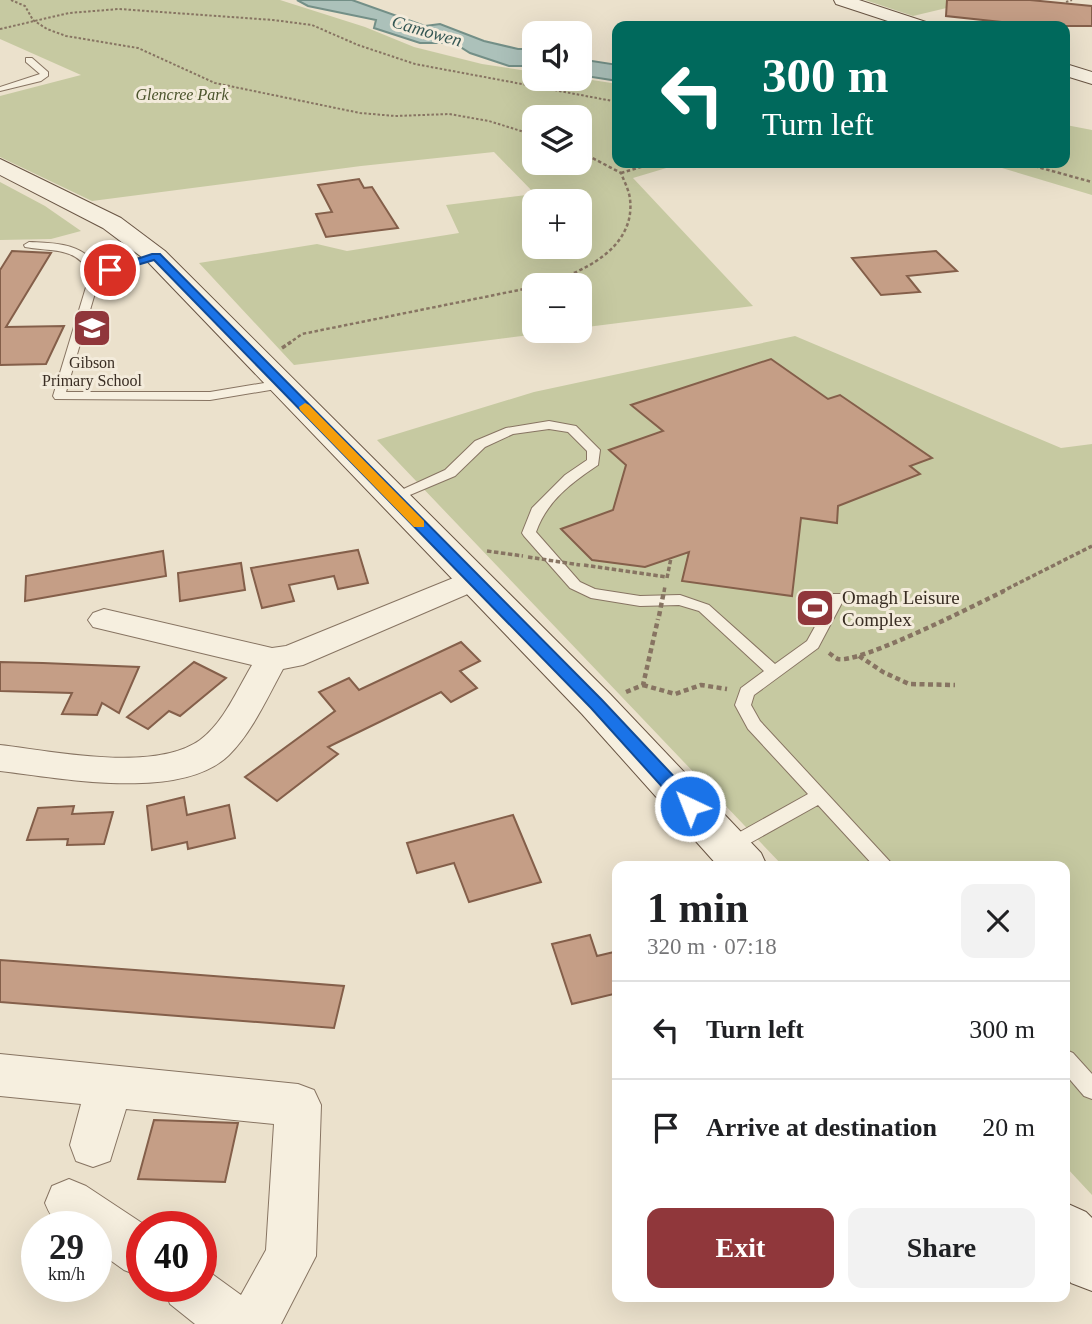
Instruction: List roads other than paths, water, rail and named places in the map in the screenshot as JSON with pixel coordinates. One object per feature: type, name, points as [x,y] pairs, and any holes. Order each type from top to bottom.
[{"type":"street","points":[[842,0],[905,21]]},
{"type":"street","points":[[1070,71],[1092,78]]},
{"type":"street","points":[[0,166],[112,223],[156,256],[596,704],[736,857]]},
{"type":"street","points":[[104,620],[272,659],[291,657],[473,580]]},
{"type":"street","points":[[0,758],[135,771],[166,768],[187,762],[212,751],[227,734],[272,659]]},
{"type":"street","points":[[0,1075],[298,1105],[291,1256],[253,1324]]},
{"type":"street","points":[[93,1144],[109,1086]]},
{"type":"street","points":[[69,1203],[126,1241]]},
{"type":"street","points":[[1070,1237],[1092,1262]]},
{"type":"street","points":[[209,1302],[237,1324]]},
{"type":"lane","points":[[1,87],[38,79],[45,74],[29,60]]},
{"type":"lane","points":[[29,245],[73,249],[92,263],[95,274],[59,396],[209,396],[282,384]]},
{"type":"lane","points":[[95,274],[156,256]]},
{"type":"lane","points":[[393,497],[450,473],[480,444],[510,431],[549,425],[572,429],[594,450],[593,462],[570,478],[537,510],[529,533],[575,585],[591,593],[640,601],[680,600],[704,608],[776,673]]},
{"type":"lane","points":[[838,597],[813,644],[747,692],[743,705],[754,725],[880,861]]},
{"type":"lane","points":[[736,857],[820,796]]},
{"type":"lane","points":[[1070,1064],[1092,1089]]},
{"type":"water","name":"Camowen","points":[[297,0],[352,0],[425,26],[440,24],[484,41],[522,49],[522,66],[509,66],[470,53],[454,43],[420,43],[374,28],[376,20],[308,6]]},
{"type":"water","points":[[592,61],[612,64],[612,80],[592,77]]},
{"type":"place","name":"Gibson Primary School","points":[[92,328]]},
{"type":"place","name":"Omagh Leisure Complex","points":[[815,608]]},
{"type":"park label","name":"Glencree Park","points":[[182,94]]}]
